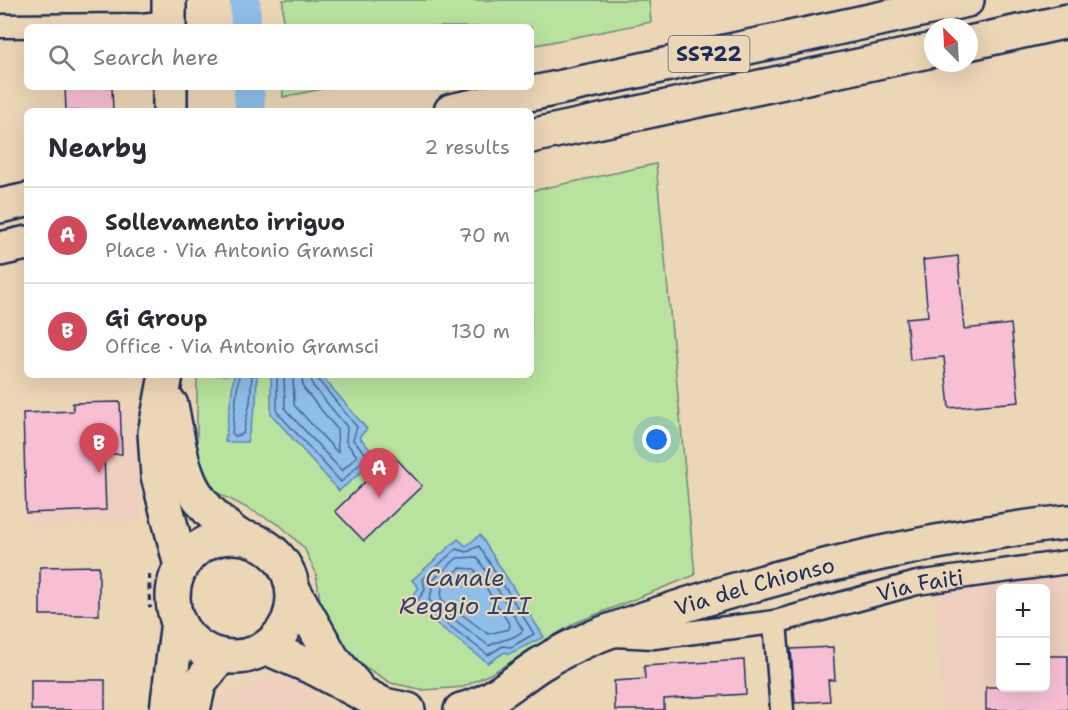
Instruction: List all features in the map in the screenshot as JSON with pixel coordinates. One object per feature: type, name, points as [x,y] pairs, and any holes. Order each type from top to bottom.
[{"type":"main road","name":"SS722","points":[[465,108],[967,0]]},
{"type":"main road","points":[[978,41],[1068,21]]},
{"type":"main road","name":"SS722","points":[[534,135],[924,52]]},
{"type":"main road","points":[[170,90],[170,108]]},
{"type":"main road","points":[[0,206],[24,201]]},
{"type":"main road","points":[[0,249],[24,244]]},
{"type":"main road","points":[[166,379],[185,477],[215,519],[238,536]]},
{"type":"main road","points":[[166,379],[155,434],[158,476],[181,566]]},
{"type":"main road","name":"Via del Chionso","points":[[461,710],[492,698],[540,664],[601,634],[699,599],[928,543],[1068,522]]},
{"type":"main road","points":[[294,591],[293,608],[288,623],[279,637],[267,648],[252,654],[221,656],[203,650],[188,637],[178,621],[173,603],[174,583],[181,566],[192,552],[222,537],[238,536],[255,540],[270,548],[286,567],[294,591],[332,658],[364,695]]},
{"type":"main road","points":[[167,710],[178,621]]},
{"type":"main road","points":[[267,648],[384,705],[408,710]]},
{"type":"main road","points":[[193,710],[199,684],[221,656]]},
{"type":"street","points":[[142,24],[169,16]]},
{"type":"street","points":[[0,26],[24,26]]},
{"type":"street","name":"Via Faiti","points":[[601,634],[654,637],[775,622],[916,583],[1068,562]]},
{"type":"street","points":[[775,622],[782,710]]},
{"type":"shaded area","points":[[137,405],[141,523],[28,528],[23,412]]},
{"type":"shaded area","points":[[1068,570],[1068,710],[942,710],[936,588]]},
{"type":"shaded area","points":[[274,676],[298,680],[327,705],[338,710],[214,710],[221,696]]},
{"type":"green space","points":[[283,0],[649,0],[651,22],[534,45],[534,24],[283,24]]},
{"type":"green space","points":[[283,90],[317,90],[283,97]]},
{"type":"green space","points":[[656,164],[695,575],[575,623],[494,672],[463,687],[424,690],[391,683],[354,660],[333,633],[320,601],[316,573],[304,548],[280,525],[216,492],[197,458],[197,378],[534,378],[534,190]]},
{"type":"water","points":[[234,378],[257,378],[256,403],[247,442],[225,442]]},
{"type":"water","points":[[271,378],[324,378],[367,429],[359,437],[378,458],[339,491],[271,414]]},
{"type":"water","name":"Canale Reggio III","points":[[480,535],[544,637],[509,654],[505,652],[488,663],[407,601],[419,588],[412,580],[458,539],[466,546]]},
{"type":"building","points":[[65,90],[112,90],[113,108],[66,108]]},
{"type":"building","points":[[958,256],[964,329],[1011,324],[1019,402],[949,408],[944,357],[910,360],[906,318],[928,316],[923,260]]},
{"type":"building","points":[[120,402],[122,454],[104,454],[106,510],[26,513],[23,413],[73,411],[73,403]]},
{"type":"building","points":[[393,455],[422,486],[364,541],[335,511]]},
{"type":"building","points":[[99,566],[99,615],[40,615],[40,567]]},
{"type":"building","points":[[833,647],[835,680],[828,680],[830,701],[795,703],[791,649]]},
{"type":"building","points":[[1050,656],[1068,656],[1068,710],[986,710],[986,687],[996,687],[996,692],[1050,692]]},
{"type":"building","points":[[744,660],[746,694],[664,699],[664,710],[615,710],[614,681],[645,679],[644,666]]},
{"type":"building","points":[[31,680],[105,680],[105,710],[31,710]]},
{"type":"waterway","name":"Canale Reggio III","points":[[245,0],[246,24]]},
{"type":"waterway","name":"Canale Reggio III","points":[[249,90],[250,108]]},
{"type":"place","name":"Gi Group","points":[[99,473]]},
{"type":"place","name":"Sollevamento irriguo","points":[[379,498]]}]
